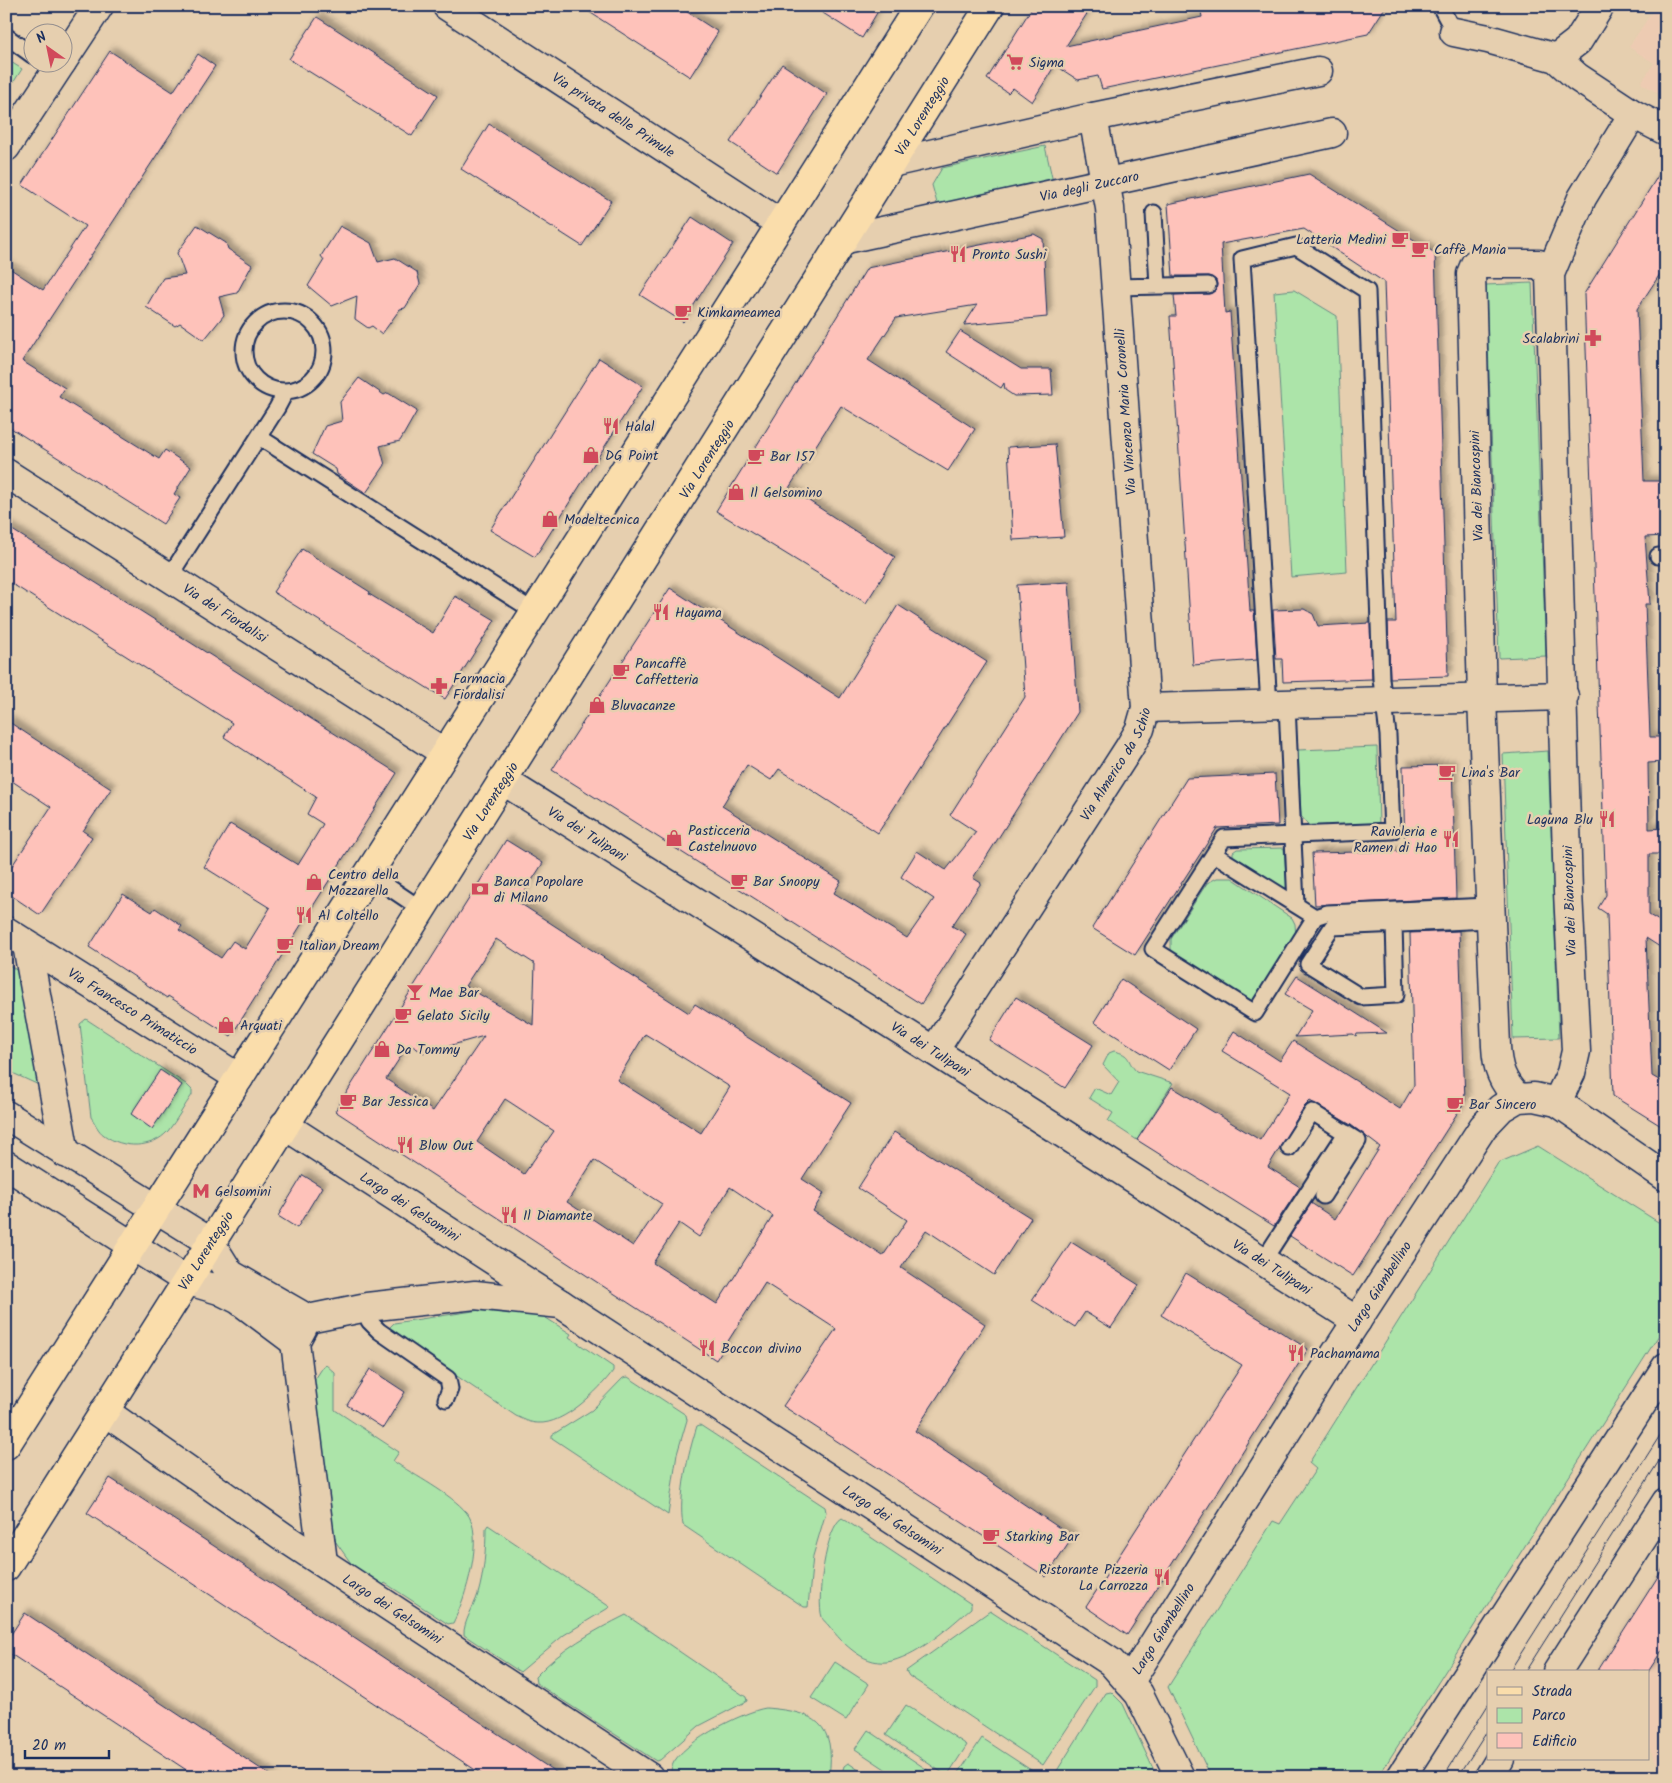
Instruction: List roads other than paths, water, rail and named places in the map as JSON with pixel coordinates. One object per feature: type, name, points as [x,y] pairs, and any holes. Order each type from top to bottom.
[{"type":"main road","points":[[6,1445],[919,6]]},
{"type":"main road","name":"Via Lorenteggio","points":[[6,1567],[502,780],[846,239],[891,163],[990,6]]},
{"type":"street","points":[[72,42],[99,6]]},
{"type":"street","name":"Via privata delle Primule","points":[[447,6],[781,224]]},
{"type":"street","points":[[1556,58],[1578,41],[1600,6]]},
{"type":"street","points":[[1454,32],[1556,58],[1577,77],[1633,114],[1666,131]]},
{"type":"street","points":[[891,163],[1093,117],[1318,71]]},
{"type":"street","points":[[6,148],[51,72]]},
{"type":"street","points":[[1550,274],[1582,198],[1633,114]]},
{"type":"street","name":"Via Vincenzo Maria Coronelli","points":[[1093,117],[1110,208],[1146,708]]},
{"type":"street","name":"Via degli Zuccaro","points":[[846,239],[1332,133]]},
{"type":"street","name":"Via dei Biancospini","points":[[1518,1098],[1505,1085],[1497,1064],[1482,698],[1471,274],[1475,264],[1539,264],[1550,274],[1564,696],[1568,892],[1576,1051],[1571,1073],[1557,1102]]},
{"type":"street","name":"Via dei Fiordalisi","points":[[6,473],[445,754]]},
{"type":"street","points":[[1482,698],[1564,696]]},
{"type":"street","name":"Via Almerico da Schio","points":[[934,1051],[1130,748],[1140,729],[1146,708],[1482,698]]},
{"type":"street","name":"Via dei Tulipani","points":[[502,780],[934,1051],[1357,1321]]},
{"type":"street","name":"Via Francesco Primaticcio","points":[[17,938],[239,1078]]},
{"type":"street","name":"Via Francesco Primaticcio","points":[[17,938],[66,1153]]},
{"type":"street","points":[[1518,1098],[1534,1097],[1557,1102],[1666,1176]]},
{"type":"street","name":"Largo Giambellino","points":[[1129,1683],[1357,1321],[1483,1127],[1501,1108],[1518,1098]]},
{"type":"street","points":[[6,1115],[210,1242],[230,1274],[301,1331],[323,1562]]},
{"type":"street","name":"Largo dei Gelsomini","points":[[284,1125],[1111,1662],[1139,1694],[1180,1777]]},
{"type":"street","points":[[6,1165],[186,1280],[218,1290],[301,1331]]},
{"type":"street","name":"Largo dei Gelsomini","points":[[301,1331],[367,1307],[476,1295],[561,1304]]},
{"type":"street","points":[[1401,1777],[1666,1367]]},
{"type":"street","name":"Largo dei Gelsomini","points":[[104,1411],[323,1562],[649,1777]]},
{"type":"street","points":[[1557,1670],[1666,1502]]},
{"type":"street","points":[[1489,1777],[1499,1760]]},
{"type":"lane","points":[[1440,6],[1454,32]]},
{"type":"lane","points":[[6,36],[22,48]]},
{"type":"lane","points":[[1154,213],[1158,286]]},
{"type":"lane","points":[[1296,905],[1293,835],[1278,705],[1242,259],[1296,246],[1367,291],[1384,702],[1388,734],[1392,831],[1293,835],[1224,838],[1153,949],[1255,1013],[1315,918],[1327,913],[1491,913]]},
{"type":"lane","points":[[1116,287],[1208,285]]},
{"type":"lane","points":[[170,577],[286,391],[308,383],[322,364],[323,346],[318,330],[300,314],[276,312],[265,316],[252,328],[244,344],[244,356],[250,372],[263,385],[274,390],[286,391]]},
{"type":"lane","points":[[258,437],[535,612]]},
{"type":"lane","points":[[1214,854],[1315,918]]},
{"type":"lane","points":[[368,874],[421,909]]},
{"type":"lane","points":[[1394,925],[1396,995],[1361,997],[1308,964],[1332,927],[1394,925],[1491,913]]},
{"type":"lane","points":[[1289,1148],[1312,1112],[1358,1142],[1323,1196]]},
{"type":"lane","points":[[1263,1261],[1346,1134]]},
{"type":"lane","points":[[367,1307],[369,1321],[379,1331],[448,1379],[450,1389],[446,1399]]},
{"type":"tram line","points":[[1510,1670],[1666,1426]]},
{"type":"tram line","points":[[1526,1670],[1666,1450]]},
{"type":"tram line","points":[[1443,1777],[1487,1707]]},
{"type":"tram line","points":[[1458,1777],[1487,1732]]},
{"type":"place","name":"Sigma","points":[[1015,62]]},
{"type":"place","name":"Latteria Medini","points":[[1400,239]]},
{"type":"place","name":"Caffè Mania","points":[[1420,249]]},
{"type":"place","name":"Pronto Sushi","points":[[958,254]]},
{"type":"place","name":"Kimkameamea","points":[[683,312]]},
{"type":"place","name":"Scalabrini","points":[[1593,338]]},
{"type":"place","name":"Halal","points":[[611,426]]},
{"type":"place","name":"DG Point","points":[[591,455]]},
{"type":"place","name":"Bar 157","points":[[756,456]]},
{"type":"place","name":"Il Gelsomino","points":[[736,492]]},
{"type":"place","name":"Modeltecnica","points":[[550,519]]},
{"type":"place","name":"Hayama","points":[[661,612]]},
{"type":"place","name":"Pancaffè Caffetteria","points":[[621,671]]},
{"type":"place","name":"Farmacia Fiordalisi","points":[[439,686]]},
{"type":"place","name":"Bluvacanze","points":[[597,705]]},
{"type":"place","name":"Lina's Bar","points":[[1447,772]]},
{"type":"place","name":"Laguna Blu","points":[[1607,819]]},
{"type":"place","name":"Pasticceria Castelnuovo","points":[[674,838]]},
{"type":"place","name":"Ravioleria e Ramen di Hao","points":[[1451,839]]},
{"type":"place","name":"Bar Snoopy","points":[[739,881]]},
{"type":"place","name":"Centro della Mozzarella","points":[[314,882]]},
{"type":"place","name":"Banca Popolare di Milano","points":[[480,889]]},
{"type":"place","name":"Al Coltello","points":[[304,915]]},
{"type":"place","name":"Italian Dream","points":[[285,945]]},
{"type":"place","name":"Mae Bar","points":[[415,992]]},
{"type":"place","name":"Gelato Sicily","points":[[403,1015]]},
{"type":"place","name":"Arquati","points":[[226,1025]]},
{"type":"place","name":"Da Tommy","points":[[382,1049]]},
{"type":"place","name":"Bar Jessica","points":[[348,1101]]},
{"type":"place","name":"Bar Sincero","points":[[1455,1104]]},
{"type":"place","name":"Blow Out","points":[[405,1145]]},
{"type":"place","name":"Gelsomini","points":[[201,1191]]},
{"type":"place","name":"Il Diamante","points":[[509,1215]]},
{"type":"place","name":"Boccon divino","points":[[707,1348]]},
{"type":"place","name":"Pachamama","points":[[1296,1353]]},
{"type":"place","name":"Starking Bar","points":[[991,1536]]},
{"type":"place","name":"Ristorante Pizzeria La Carrozza","points":[[1162,1577]]}]
